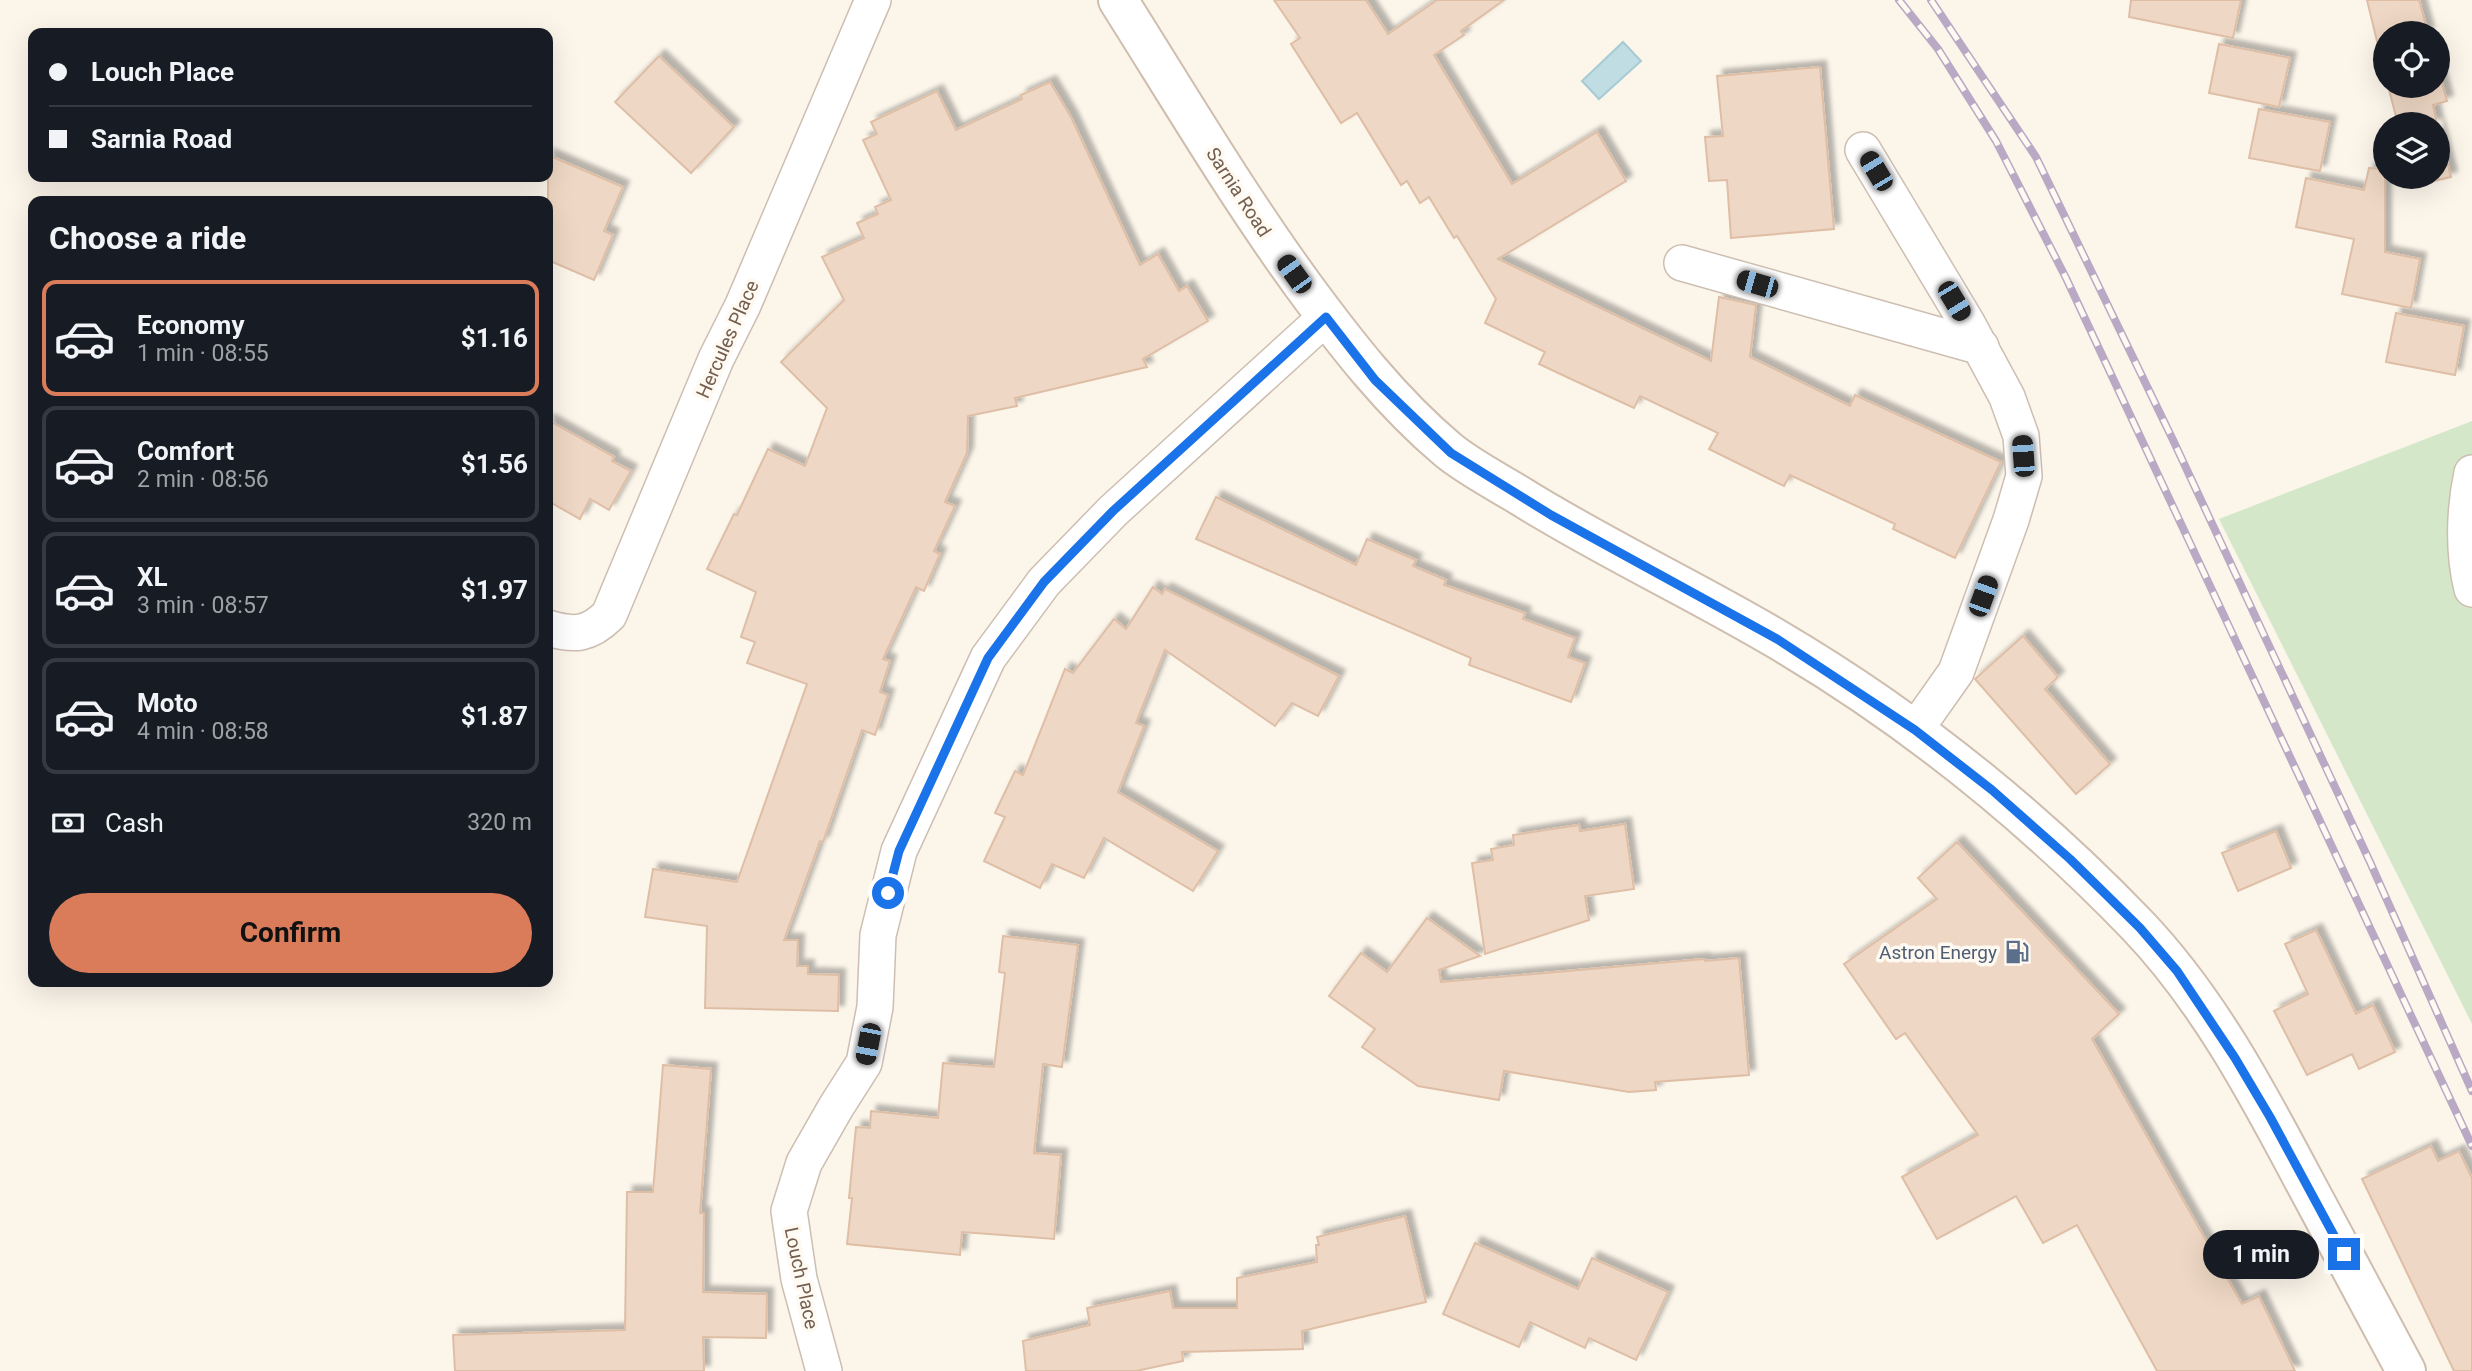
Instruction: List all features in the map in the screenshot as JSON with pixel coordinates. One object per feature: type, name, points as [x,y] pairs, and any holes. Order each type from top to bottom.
[{"type":"main road","name":"Sarnia Road","points":[[1118,0],[1263,230],[1326,317],[1375,380],[1451,453],[1551,515],[1777,639],[1915,730],[1992,790],[2070,859],[2140,928],[2177,971],[2235,1058],[2270,1117],[2406,1371]]},
{"type":"street","name":"Hercules Place","points":[[553,630],[567,634],[582,633],[600,624],[609,615],[716,359],[743,305],[873,0]]},
{"type":"street","points":[[1863,150],[1981,348],[2007,397],[2021,436],[2024,476],[1956,671],[1915,730]]},
{"type":"street","points":[[1682,263],[1981,348]]},
{"type":"street","name":"Louch Place","points":[[824,1371],[799,1279],[789,1211],[804,1163],[864,1063],[875,1007],[878,935],[899,851],[988,658],[1044,582],[1113,511],[1326,317]]},
{"type":"street","points":[[2472,474],[2465,516],[2472,590]]},
{"type":"green space","points":[[2472,421],[2472,1024],[2219,519]]},
{"type":"water","points":[[1623,42],[1641,61],[1599,99],[1582,81]]},
{"type":"building","points":[[1274,0],[1366,0],[1388,34],[1437,0],[1504,0],[1461,31],[1464,35],[1434,55],[1512,184],[1597,132],[1626,181],[1498,259],[1711,361],[1719,297],[1756,305],[1750,357],[1850,406],[1855,395],[2001,462],[1955,558],[1893,529],[1895,524],[1790,475],[1784,486],[1709,449],[1718,433],[1640,396],[1634,408],[1539,364],[1545,352],[1485,323],[1496,299],[1457,236],[1454,238],[1429,197],[1420,203],[1407,181],[1401,185],[1357,113],[1341,123],[1291,44],[1300,38]]},
{"type":"building","points":[[2131,0],[2241,0],[2233,38],[2129,17]]},
{"type":"building","points":[[2367,0],[2419,0],[2425,21],[2373,21],[2373,25]]},
{"type":"building","points":[[2219,44],[2290,58],[2279,107],[2209,93]]},
{"type":"building","points":[[659,56],[734,127],[691,173],[615,102]]},
{"type":"building","points":[[1820,67],[1834,229],[1731,238],[1727,180],[1709,181],[1705,137],[1723,136],[1717,76]]},
{"type":"building","points":[[1050,82],[1071,117],[1140,265],[1158,254],[1179,291],[1187,286],[1208,321],[1143,359],[1147,367],[1015,398],[1017,406],[968,416],[967,453],[945,502],[955,506],[934,551],[940,554],[924,591],[916,587],[883,659],[890,661],[880,692],[888,695],[875,735],[862,730],[823,842],[820,841],[784,940],[798,940],[797,966],[808,966],[808,974],[839,975],[838,1011],[705,1008],[707,926],[645,917],[653,869],[737,882],[807,684],[747,663],[755,642],[741,637],[756,592],[707,569],[734,514],[737,515],[768,449],[805,466],[827,408],[781,362],[844,300],[822,257],[864,238],[857,223],[878,214],[875,207],[891,200],[863,140],[877,134],[871,122],[937,91],[956,130],[1022,99],[1021,95]]},
{"type":"building","points":[[2391,98],[2446,98],[2447,101],[2433,105],[2434,112],[2395,112]]},
{"type":"building","points":[[2259,109],[2330,122],[2320,171],[2249,158]]},
{"type":"building","points":[[553,157],[623,187],[604,231],[613,235],[594,280],[553,262],[553,196],[548,196],[548,182],[553,182]]},
{"type":"building","points":[[2369,168],[2373,168],[2373,189],[2385,189],[2385,252],[2420,259],[2411,308],[2342,294],[2354,239],[2296,227],[2306,178],[2364,190]]},
{"type":"building","points":[[2396,313],[2464,326],[2455,375],[2386,362]]},
{"type":"building","points":[[553,423],[614,457],[612,461],[631,471],[609,510],[590,499],[580,519],[553,504]]},
{"type":"building","points":[[1216,497],[1356,565],[1367,539],[1416,560],[1413,566],[1446,580],[1444,585],[1525,613],[1523,619],[1575,638],[1568,657],[1585,663],[1571,702],[1469,665],[1471,658],[1196,539]]},
{"type":"building","points":[[1153,587],[1162,594],[1165,589],[1339,676],[1318,716],[1292,703],[1275,726],[1165,650],[1136,723],[1144,726],[1118,792],[1218,851],[1193,891],[1104,838],[1084,878],[1052,864],[1040,888],[984,861],[1005,817],[995,813],[1015,771],[1023,775],[1065,669],[1073,673],[1114,619],[1126,629]]},
{"type":"building","points":[[2023,636],[2058,677],[2045,689],[2110,764],[2076,794],[1975,679]]},
{"type":"building","points":[[1625,824],[1634,889],[1585,896],[1589,920],[1485,954],[1472,863],[1493,860],[1491,849],[1514,845],[1513,835],[1579,825],[1580,831]]},
{"type":"building","points":[[2276,831],[2291,868],[2238,891],[2222,853]]},
{"type":"building","points":[[1957,842],[2119,1014],[2092,1039],[2242,1304],[2259,1296],[2295,1371],[2157,1371],[2077,1225],[2043,1243],[2016,1196],[1937,1239],[1902,1177],[1978,1135],[1905,1033],[1896,1039],[1844,964],[1937,899],[1918,878]]},
{"type":"building","points":[[1427,918],[1480,956],[1439,970],[1441,982],[1739,958],[1749,1075],[1655,1082],[1656,1090],[1629,1092],[1504,1071],[1499,1100],[1418,1086],[1362,1047],[1375,1029],[1329,996],[1361,953],[1387,972]]},
{"type":"building","points":[[2316,930],[2356,1014],[2373,1005],[2395,1052],[2359,1069],[2352,1054],[2307,1075],[2274,1011],[2308,994],[2285,944]]},
{"type":"building","points":[[1003,936],[1078,945],[1062,1067],[1043,1064],[1034,1153],[1061,1155],[1054,1239],[962,1232],[960,1255],[847,1244],[856,1127],[870,1128],[871,1111],[938,1118],[943,1063],[994,1067],[1005,973],[999,972]]},
{"type":"building","points":[[663,1065],[711,1069],[700,1213],[704,1213],[703,1292],[767,1294],[766,1338],[703,1337],[704,1371],[455,1371],[453,1335],[625,1330],[627,1192],[653,1192]]},
{"type":"building","points":[[2431,1146],[2438,1161],[2459,1151],[2472,1178],[2472,1371],[2454,1371],[2362,1179]]},
{"type":"building","points":[[1405,1216],[1426,1302],[1302,1331],[1303,1349],[1182,1352],[1183,1361],[1136,1371],[1026,1371],[1023,1341],[1090,1325],[1087,1308],[1170,1291],[1173,1308],[1237,1308],[1237,1278],[1317,1262],[1317,1237]]},
{"type":"building","points":[[1475,1243],[1578,1289],[1592,1258],[1668,1292],[1636,1360],[1589,1338],[1585,1348],[1530,1322],[1519,1347],[1443,1314]]},
{"type":"railway","points":[[1899,0],[1938,49],[1996,141],[2066,278],[2472,1146]]},
{"type":"railway","points":[[1931,0],[2036,157],[2173,440],[2370,862],[2472,1091]]},
{"type":"place","name":"Astron Energy","points":[[2017,952]]},
{"type":"route","points":[[888,893],[899,851],[988,658],[1044,582],[1113,511],[1326,317],[1375,380],[1451,453],[1551,515],[1777,639],[1915,730],[1992,790],[2070,859],[2140,928],[2177,971],[2235,1058],[2270,1117],[2344,1254]]}]
